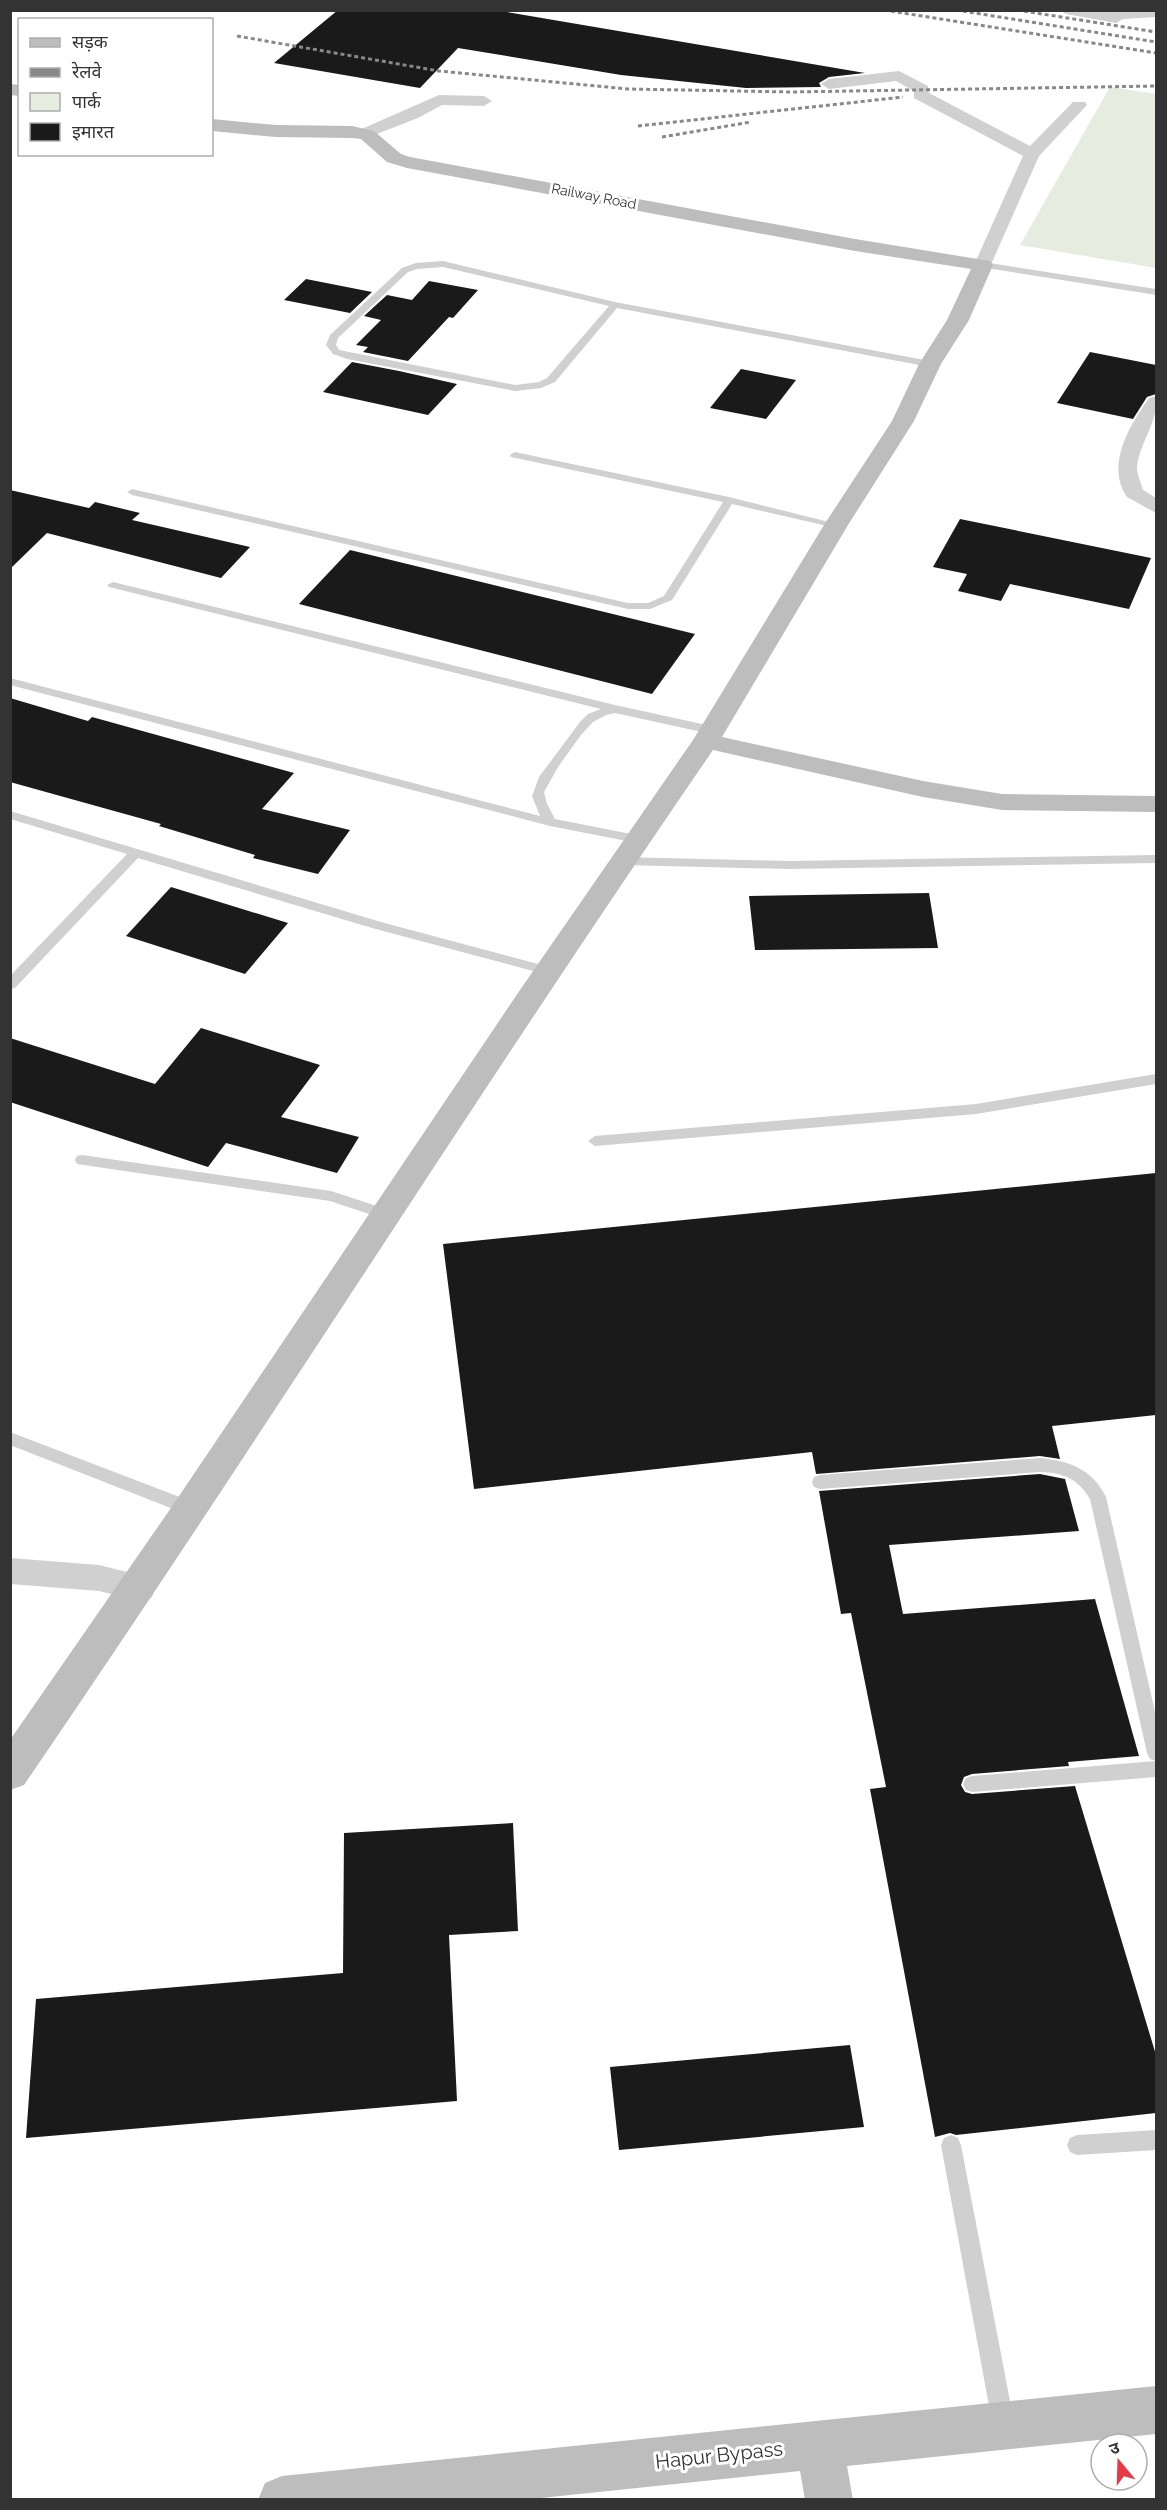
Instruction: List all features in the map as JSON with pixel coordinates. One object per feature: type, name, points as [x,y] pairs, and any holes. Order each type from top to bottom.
[{"type":"street","points":[[1066,10],[1116,18],[1116,13],[1156,14]]},
{"type":"street","points":[[829,84],[899,75],[922,89],[920,95],[1032,154]]},
{"type":"street","points":[[213,125],[276,131],[363,134],[412,115],[439,100],[483,101]]},
{"type":"street","points":[[10,1773],[140,1588],[548,971],[709,735],[836,525],[903,422],[930,364],[958,320],[1032,154],[1079,105]]},
{"type":"street","name":"Railway Road","points":[[363,134],[394,158],[407,162],[855,245],[983,265]]},
{"type":"street","points":[[1156,402],[1137,432],[1127,469],[1134,493],[1156,507]]},
{"type":"street","points":[[709,735],[923,789],[1002,802],[1156,804]]},
{"type":"street","points":[[10,1571],[99,1578],[140,1588]]},
{"type":"street","name":"Hapur Bypass","points":[[282,2499],[1156,2410]]},
{"type":"street","points":[[819,2445],[829,2499]]},
{"type":"lane","points":[[615,305],[551,380],[528,388],[515,388],[347,356],[336,352],[331,345],[333,338],[405,270],[430,264],[443,264],[615,305],[930,364]]},
{"type":"lane","points":[[983,265],[1156,292]]},
{"type":"lane","points":[[515,455],[836,525]]},
{"type":"lane","points":[[132,492],[628,606],[650,606],[668,598],[729,500]]},
{"type":"lane","points":[[113,585],[615,709],[709,735]]},
{"type":"lane","points":[[10,681],[550,822],[629,850],[789,865],[1156,859]]},
{"type":"lane","points":[[550,822],[540,802],[538,791],[543,781],[590,718],[615,709]]},
{"type":"lane","points":[[10,815],[376,925],[548,971]]},
{"type":"lane","points":[[10,985],[135,853]]},
{"type":"lane","points":[[595,1141],[976,1109],[1156,1079]]},
{"type":"lane","points":[[82,1160],[298,1190],[331,1196],[387,1215]]},
{"type":"lane","points":[[10,1438],[192,1509]]},
{"type":"lane","points":[[820,1482],[1040,1465],[1066,1466],[1086,1478],[1098,1497],[1156,1753]]},
{"type":"lane","points":[[972,1784],[1156,1769]]},
{"type":"lane","points":[[1077,2145],[1156,2140]]},
{"type":"lane","points":[[951,2145],[1004,2426]]},
{"type":"green space","points":[[1110,87],[1156,94],[1156,268],[1020,245]]},
{"type":"building","points":[[338,10],[495,10],[865,73],[829,77],[819,83],[821,87],[746,88],[621,75],[458,48],[420,88],[274,63]]},
{"type":"building","points":[[306,279],[372,292],[350,313],[284,300]]},
{"type":"building","points":[[429,281],[478,290],[453,318],[449,317],[408,361],[363,352],[368,347],[356,345],[381,320],[364,316],[387,295],[412,300]]},
{"type":"building","points":[[1090,352],[1156,365],[1156,394],[1147,397],[1133,419],[1057,403]]},
{"type":"building","points":[[352,362],[457,384],[428,415],[323,392]]},
{"type":"building","points":[[741,369],[796,380],[766,419],[710,408]]},
{"type":"building","points":[[10,490],[89,508],[95,502],[140,513],[132,520],[250,547],[221,578],[47,533],[10,569]]},
{"type":"building","points":[[960,519],[1151,558],[1129,609],[1010,584],[1001,601],[958,591],[967,574],[933,567]]},
{"type":"building","points":[[350,550],[695,634],[652,694],[299,604]]},
{"type":"building","points":[[10,698],[88,721],[92,717],[294,773],[262,809],[350,830],[318,874],[253,858],[255,855],[159,826],[161,824],[10,782]]},
{"type":"building","points":[[171,887],[288,923],[245,974],[126,936]]},
{"type":"building","points":[[929,893],[938,948],[755,950],[749,896]]},
{"type":"building","points":[[201,1028],[320,1065],[281,1117],[359,1137],[337,1173],[226,1143],[208,1167],[10,1102],[10,1038],[155,1084]]},
{"type":"building","points":[[1156,1173],[1156,1415],[1052,1426],[1060,1459],[1040,1456],[816,1474],[812,1452],[474,1489],[443,1244]]},
{"type":"building","points":[[1040,1474],[1065,1479],[1079,1531],[889,1545],[903,1614],[1095,1599],[1139,1756],[1068,1762],[1069,1766],[972,1774],[964,1777],[961,1785],[965,1792],[972,1794],[1075,1786],[1156,2055],[1156,2113],[956,2135],[950,2133],[935,2137],[870,1789],[886,1787],[851,1613],[841,1614],[819,1491]]},
{"type":"building","points":[[513,1823],[518,1931],[449,1935],[457,2101],[26,2138],[36,1999],[343,1973],[344,1833]]},
{"type":"building","points":[[850,2045],[864,2127],[619,2150],[610,2067]]},
{"type":"railway","points":[[884,10],[1156,53]]},
{"type":"railway","points":[[956,10],[1156,42]]},
{"type":"railway","points":[[1017,10],[1156,32]]},
{"type":"railway","points":[[237,36],[439,71],[628,89],[791,92],[1156,86]]},
{"type":"railway","points":[[638,126],[903,97]]},
{"type":"railway","points":[[662,137],[751,122]]}]
